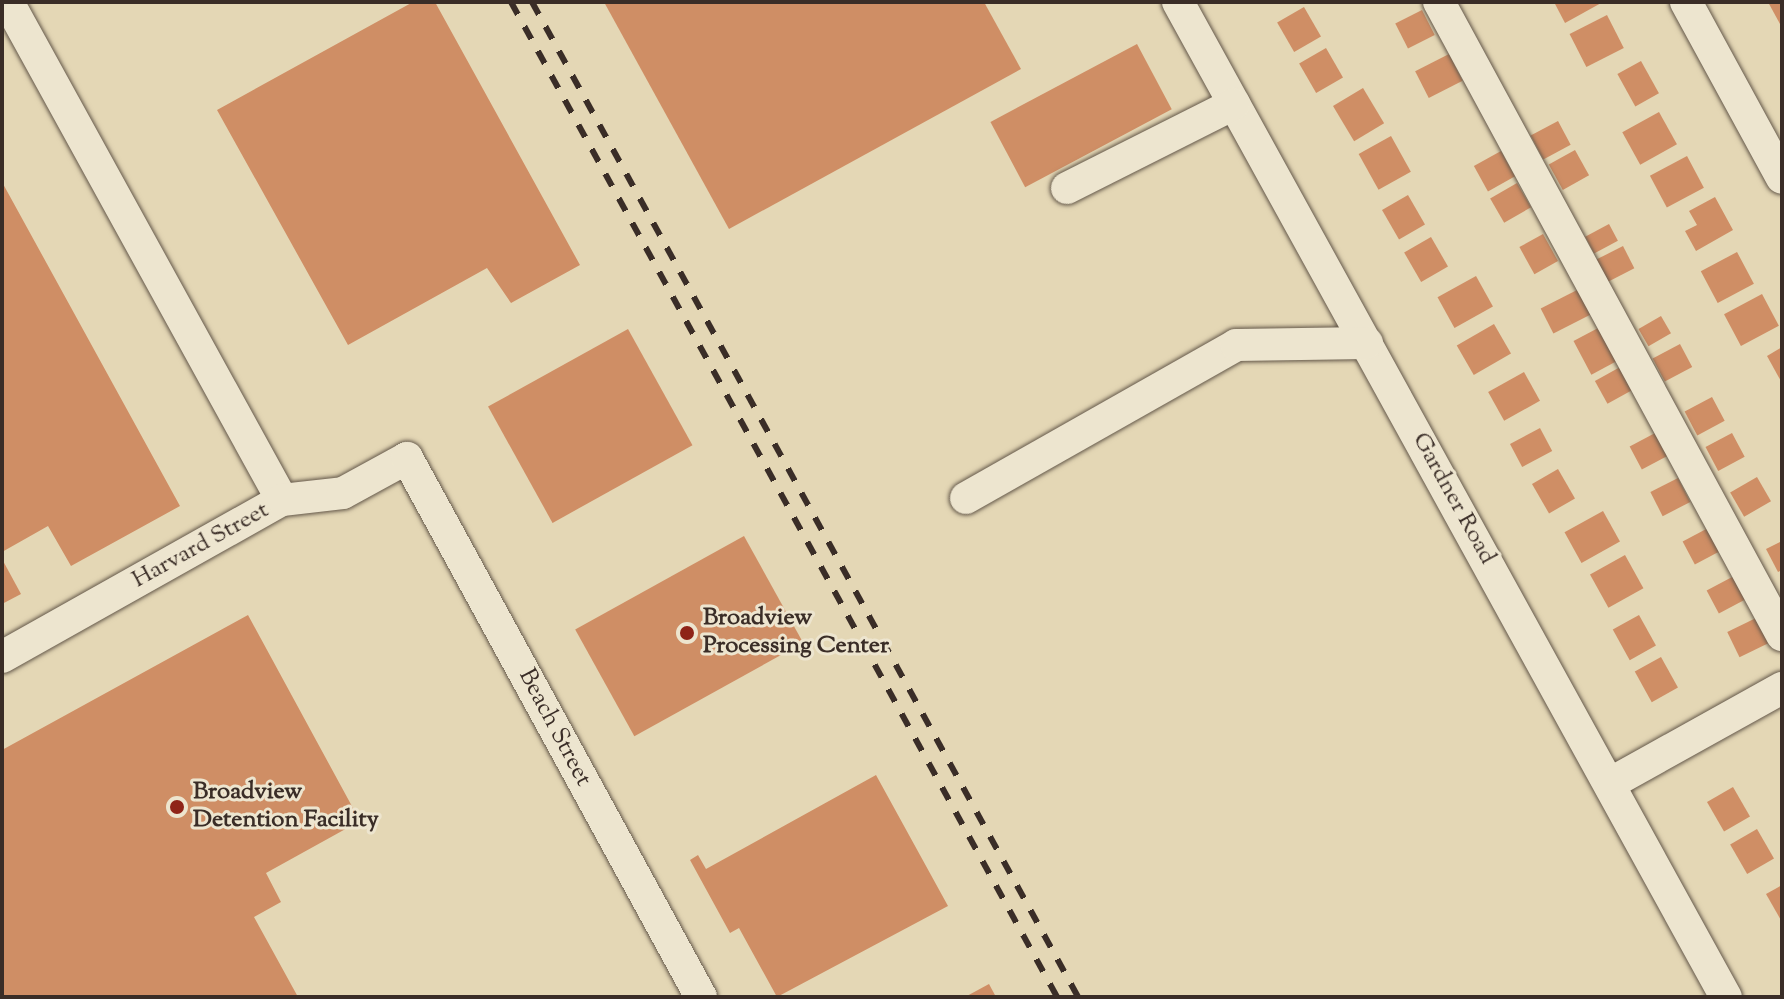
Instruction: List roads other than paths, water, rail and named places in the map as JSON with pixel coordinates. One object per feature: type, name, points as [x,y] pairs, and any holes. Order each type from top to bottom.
[{"type":"street","points":[[8,2],[282,500]]},
{"type":"street","points":[[1439,2],[1782,635]]},
{"type":"street","points":[[1686,2],[1782,178]]},
{"type":"street","name":"Gardner Road","points":[[1184,4],[1234,104],[1611,783],[1726,997]]},
{"type":"street","points":[[1067,188],[1234,104]]},
{"type":"street","points":[[966,498],[1236,345],[1367,343]]},
{"type":"street","name":"Harvard Street","points":[[2,657],[282,500],[343,493],[407,458]]},
{"type":"street","name":"Beach Street","points":[[407,458],[701,997]]},
{"type":"street","points":[[1611,783],[1782,688]]},
{"type":"railway","points":[[511,2],[1057,997]]},
{"type":"railway","points":[[532,2],[1078,997]]},
{"type":"place","name":"Broadview Processing Center","points":[[687,633]]},
{"type":"place","name":"Broadview Detention Facility","points":[[177,807]]}]
